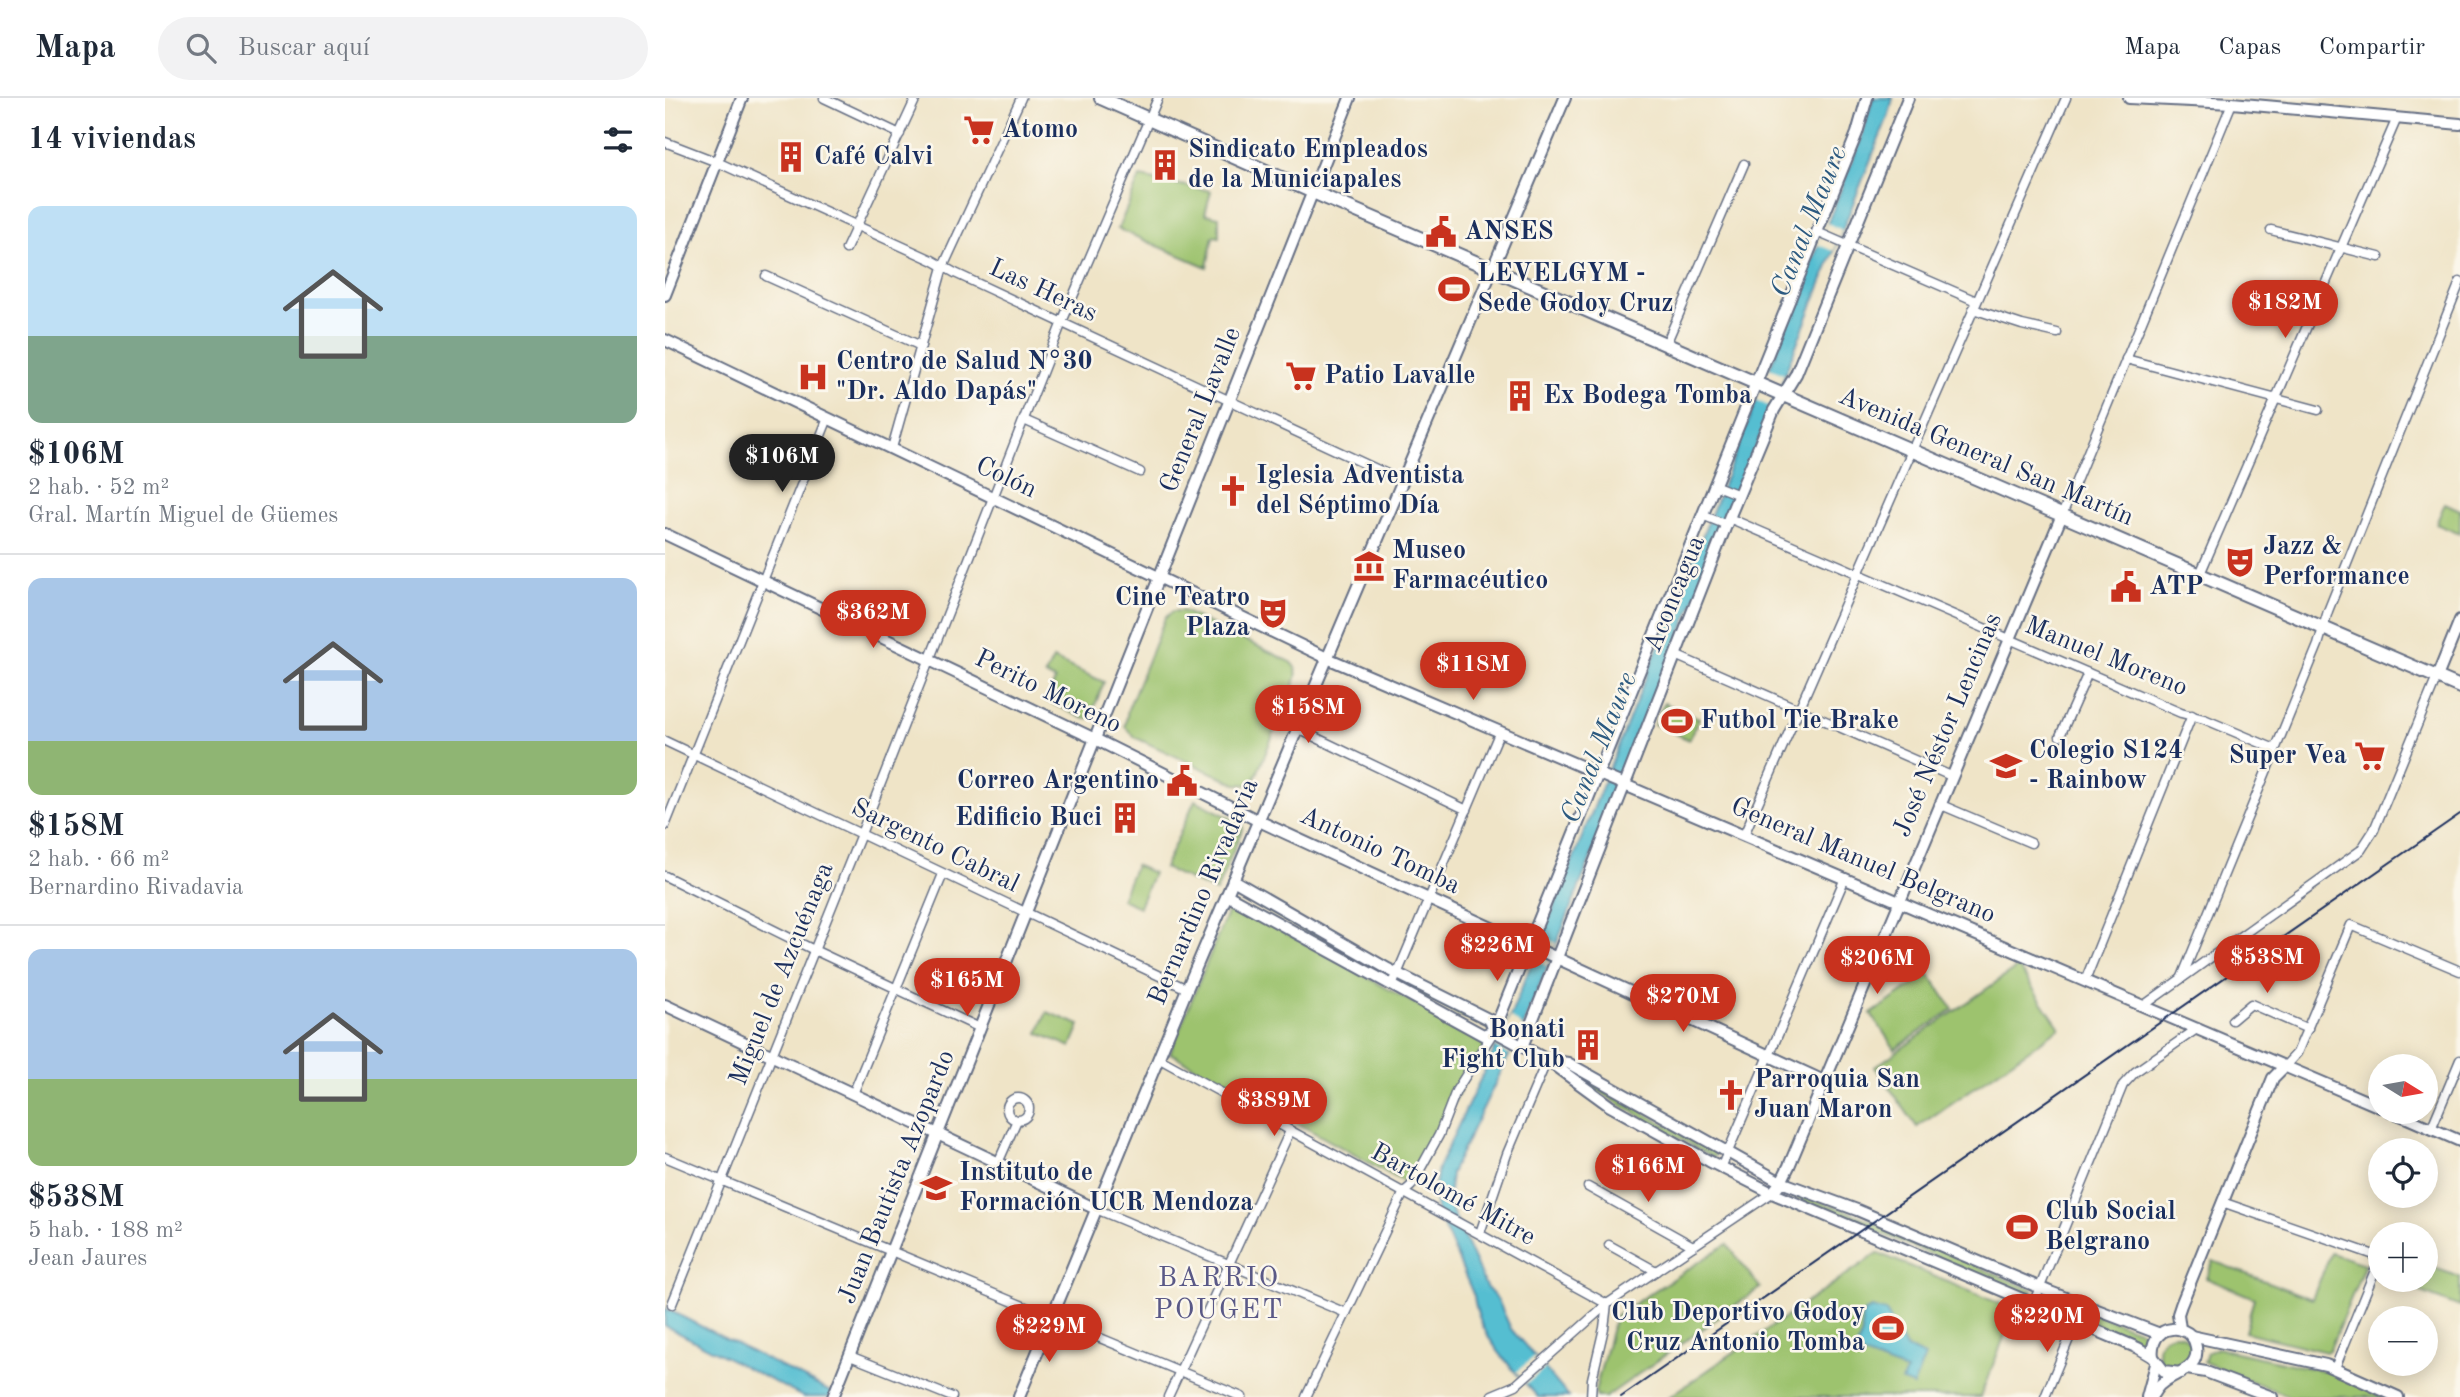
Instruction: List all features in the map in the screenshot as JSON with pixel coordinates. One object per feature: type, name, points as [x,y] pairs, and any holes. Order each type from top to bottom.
[{"type":"main road","name":"Avenida General San Martín","points":[[1101,98],[1312,192],[2460,687]]},
{"type":"street","points":[[665,295],[742,98]]},
{"type":"street","points":[[824,98],[899,134]]},
{"type":"street","points":[[846,249],[916,98]]},
{"type":"street","points":[[892,448],[943,267],[1021,98]]},
{"type":"street","name":"Miguel de Azcuénaga","points":[[672,1304],[861,834],[1062,322],[1158,98]]},
{"type":"street","name":"General Lavalle","points":[[1095,739],[1350,98]]},
{"type":"street","name":"Bernardino Rivadavia","points":[[1019,1397],[1187,989],[1565,98]]},
{"type":"street","points":[[1306,1397],[1404,1192],[1411,1186],[1439,1135],[1456,1091],[1497,1034],[1820,233],[1857,134],[1867,98]]},
{"type":"street","name":"Aconcagua","points":[[1519,1045],[1737,494],[1779,393],[1796,374],[1843,243],[1908,98]]},
{"type":"street","points":[[1744,835],[2066,98]]},
{"type":"street","points":[[2129,98],[2232,103],[2460,124]]},
{"type":"street","points":[[2062,514],[2232,103]]},
{"type":"street","points":[[2200,574],[2397,118]]},
{"type":"street","name":"Las Heras","points":[[665,142],[717,162],[857,226],[1402,481]]},
{"type":"street","points":[[1666,344],[1744,164]]},
{"type":"street","points":[[2271,230],[2379,257]]},
{"type":"street","points":[[1820,233],[2022,325],[2057,333]]},
{"type":"street","points":[[766,276],[921,346]]},
{"type":"street","points":[[2182,976],[2460,282]]},
{"type":"street","name":"Colón","points":[[665,340],[1160,575],[1327,658]]},
{"type":"street","points":[[2126,359],[2318,410]]},
{"type":"street","points":[[665,826],[828,418]]},
{"type":"street","points":[[1024,420],[1140,472]]},
{"type":"street","points":[[1718,486],[1737,494]]},
{"type":"street","name":"José Néstor Lencinas","points":[[1493,1396],[1518,1382],[1607,1304],[1772,1193],[1781,1182],[2062,514]]},
{"type":"street","name":"Manuel Moreno","points":[[1706,517],[1727,522],[1857,574],[2181,713],[2275,748]]},
{"type":"street","name":"Perito Moreno","points":[[665,534],[1095,739],[1259,821]]},
{"type":"street","points":[[2143,1006],[2361,850],[2374,830],[2460,620]]},
{"type":"street","points":[[1675,654],[1951,776]]},
{"type":"street","name":"General Manuel Belgrano","points":[[1327,658],[2368,1102]]},
{"type":"street","points":[[2060,736],[2088,673]]},
{"type":"street","points":[[2085,981],[2192,715]]},
{"type":"street","points":[[1298,729],[1467,810]]},
{"type":"street","points":[[1392,986],[1500,731]]},
{"type":"street","name":"Juan Bautista Azopardo","points":[[834,1395],[1095,739]]},
{"type":"street","name":"Sargento Cabral","points":[[665,741],[1187,989]]},
{"type":"street","points":[[1939,804],[2031,843]]},
{"type":"street","name":"Antonio Tomba","points":[[1259,821],[1824,1081]]},
{"type":"street","points":[[853,1094],[943,874]]},
{"type":"street","points":[[665,876],[980,1028]]},
{"type":"street","points":[[1721,1168],[1845,877]]},
{"type":"street","points":[[1234,880],[1398,973],[1490,1020],[1497,1034]]},
{"type":"street","points":[[1227,895],[1483,1035],[1497,1034],[1547,1060],[1610,1106],[1721,1168],[1772,1193],[2138,1348],[2168,1372],[2206,1371],[2272,1397]]},
{"type":"street","points":[[2180,1329],[2178,1314],[2273,1078],[2297,1053],[2351,925],[2460,971]]},
{"type":"street","points":[[2197,940],[2200,952],[2215,953]]},
{"type":"street","points":[[2232,1020],[2251,1004],[2308,1029]]},
{"type":"street","points":[[665,1005],[1096,1209],[1346,1313]]},
{"type":"street","points":[[2033,1304],[2123,1085],[2135,1072],[2198,1028]]},
{"type":"street","name":"Bartolomé Mitre","points":[[1158,1058],[1607,1304]]},
{"type":"street","points":[[1547,1060],[1568,1063],[1781,1182],[1857,1210],[2040,1288],[2160,1334]]},
{"type":"street","points":[[1480,1233],[1507,1153],[1547,1060]]},
{"type":"street","points":[[2431,1129],[2460,1060]]},
{"type":"street","points":[[997,1163],[1017,1120]]},
{"type":"street","points":[[2420,1124],[2460,1141]]},
{"type":"street","points":[[1168,1397],[1290,1130]]},
{"type":"street","points":[[665,1157],[1242,1397]]},
{"type":"street","points":[[1588,1187],[1693,1246]]},
{"type":"street","points":[[2223,1202],[2368,1253]]},
{"type":"street","points":[[1609,1245],[1656,1271]]},
{"type":"street","points":[[2335,1368],[2368,1287]]},
{"type":"street","points":[[1591,1397],[1607,1304]]},
{"type":"street","points":[[2045,1397],[2077,1322]]},
{"type":"street","points":[[2149,1397],[2155,1360],[2153,1346],[2160,1334],[2169,1329],[2180,1329],[2191,1336],[2302,1358],[2335,1368],[2398,1397]]},
{"type":"street","points":[[2149,1397],[2161,1384],[2194,1362],[2195,1343],[2191,1336]]},
{"type":"street","points":[[850,1356],[952,1397]]},
{"type":"street","points":[[1511,1397],[1518,1382]]},
{"type":"green space","points":[[1140,177],[1211,191],[1205,214],[1219,217],[1219,237],[1213,236],[1207,267],[1118,229]]},
{"type":"green space","points":[[2445,503],[2460,510],[2460,534],[2436,524]]},
{"type":"green space","points":[[1173,611],[1183,611],[1289,661],[1296,669],[1294,684],[1255,779],[1249,785],[1236,784],[1136,738],[1125,727],[1128,709],[1165,618]]},
{"type":"green space","points":[[1053,659],[1104,682],[1090,718],[1085,719],[1047,701],[1055,680],[1045,675]]},
{"type":"green space","name":"Futbol Tie Brake","points":[[1664,703],[1699,718],[1689,740],[1654,724]]},
{"type":"green space","points":[[1195,800],[1242,824],[1243,828],[1216,892],[1164,868]]},
{"type":"green space","points":[[1135,865],[1153,873],[1139,907],[1121,899]]},
{"type":"green space","points":[[1241,890],[1390,975],[1388,979],[1239,895]]},
{"type":"green space","points":[[1231,903],[1487,1043],[1411,1186],[1170,1053]]},
{"type":"green space","points":[[2018,967],[2060,1028],[1917,1127],[1875,1067]]},
{"type":"green space","points":[[1929,974],[1953,1009],[1895,1049],[1871,1014]]},
{"type":"green space","points":[[1400,980],[1477,1019],[1482,1025],[1398,984]]},
{"type":"green space","points":[[1047,1012],[1080,1025],[1071,1047],[1038,1033]]},
{"type":"green space","points":[[1573,1072],[1716,1153],[1714,1158],[1617,1103]]},
{"type":"green space","points":[[1788,1191],[1845,1210],[2033,1290],[2027,1295],[1789,1195]]},
{"type":"green space","points":[[1727,1244],[1760,1288],[1606,1397],[1597,1397],[1595,1391],[1615,1316]]},
{"type":"green space","name":"Club Deportivo Godoy Cruz Antonio Tomba","points":[[1878,1253],[2015,1310],[1980,1397],[1669,1397]]},
{"type":"green space","points":[[2331,1253],[2365,1264],[2330,1349],[2326,1352],[2245,1332],[2254,1298],[2206,1278],[2213,1261],[2312,1299]]},
{"type":"green space","points":[[2438,1269],[2460,1277],[2460,1307],[2421,1292],[2438,1292]]},
{"type":"green space","points":[[2049,1297],[2149,1334],[2147,1346],[2051,1305],[2047,1300]]},
{"type":"green space","points":[[2175,1334],[2187,1339],[2192,1351],[2187,1363],[2175,1368],[2163,1363],[2158,1351],[2163,1339]]},
{"type":"green space","points":[[2217,1348],[2333,1373],[2384,1397],[2291,1397],[2204,1362],[2207,1353]]},
{"type":"water","points":[[1873,98],[1893,98],[1889,114],[1523,1027],[1451,1173],[1449,1191],[1452,1211],[1486,1287],[1498,1300],[1511,1329],[1569,1397],[1538,1397],[1498,1351],[1482,1324],[1474,1296],[1437,1211],[1434,1193],[1438,1168],[1510,1017],[1860,142]]},
{"type":"water","points":[[665,1308],[840,1397],[803,1397],[665,1326]]},
{"type":"water","points":[[1872,1308],[1886,1312],[1906,1348],[1925,1356],[1913,1386],[1902,1382],[1906,1371],[1855,1352],[1862,1333],[1863,1316]]},
{"type":"pier","points":[[1827,223],[1842,230],[1834,251],[1818,245]]},
{"type":"pier","points":[[1769,368],[1784,374],[1770,407],[1756,400]]},
{"type":"pier","points":[[1542,937],[1556,943],[1547,966],[1533,959]]},
{"type":"pier","points":[[1510,1017],[1523,1027],[1509,1055],[1496,1048]]},
{"type":"pier","points":[[1534,1357],[1545,1369],[1526,1384],[1516,1372]]},
{"type":"tram line","points":[[1621,1397],[2460,814]]},
{"type":"place","name":"Atomo","points":[[979,130]]},
{"type":"place","name":"Café Calvi","points":[[791,157]]},
{"type":"place","name":"Sindicato Empleados de la Municiapales","points":[[1165,165]]},
{"type":"place","name":"ANSES","points":[[1441,232]]},
{"type":"place","name":"LEVELGYM - Sede Godoy Cruz","points":[[1454,289]]},
{"type":"place","name":"Patio Lavalle","points":[[1301,376]]},
{"type":"place","name":"Centro de Salud N°30 \"Dr. Aldo Dapás\"","points":[[813,377]]},
{"type":"place","name":"Ex Bodega Tomba","points":[[1520,396]]},
{"type":"place","name":"Iglesia Adventista del Séptimo Día","points":[[1233,491]]},
{"type":"place","name":"Jazz & Performance","points":[[2240,562]]},
{"type":"place","name":"Museo Farmacéutico","points":[[1369,566]]},
{"type":"place","name":"ATP","points":[[2126,587]]},
{"type":"place","name":"Cine Teatro Plaza","points":[[1273,613]]},
{"type":"place","name":"Futbol Tie Brake","points":[[1677,721]]},
{"type":"place","name":"Super Vea","points":[[2370,756]]},
{"type":"place","name":"Colegio S124 - Rainbow","points":[[2006,766]]},
{"type":"place","name":"Correo Argentino","points":[[1182,781]]},
{"type":"place","name":"Edificio Buci","points":[[1125,818]]},
{"type":"place","name":"Bonati Fight Club","points":[[1588,1045]]},
{"type":"place","name":"Parroquia San Juan Maron","points":[[1731,1095]]},
{"type":"place","name":"Instituto de Formación UCR Mendoza","points":[[936,1188]]},
{"type":"place","name":"Club Social Belgrano","points":[[2022,1227]]},
{"type":"place","name":"Club Deportivo Godoy Cruz Antonio Tomba","points":[[1888,1328]]},
{"type":"district","name":"BARRIO POUGET","points":[[1219,1295]]},
{"type":"water label","name":"Canal Maure","points":[[1810,222]]},
{"type":"water label","name":"Canal Maure","points":[[1600,748]]}]
